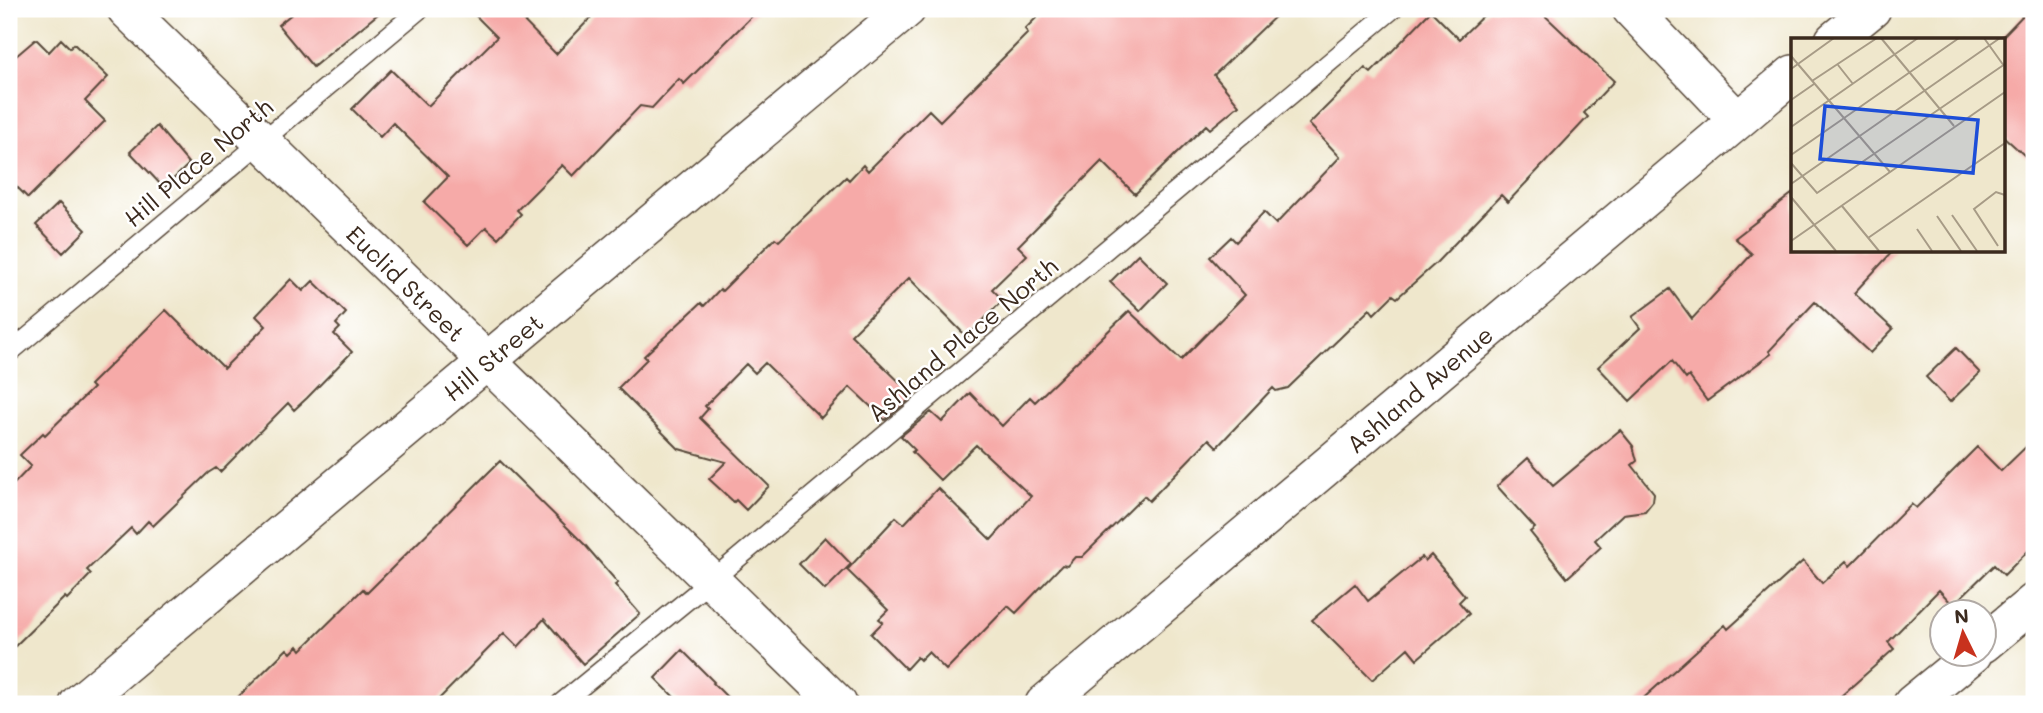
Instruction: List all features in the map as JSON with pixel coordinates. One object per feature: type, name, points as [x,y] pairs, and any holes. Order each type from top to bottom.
[{"type":"street","name":"Euclid Street","points":[[126,9],[838,704]]},
{"type":"street","name":"Hill Street","points":[[78,704],[906,9]]},
{"type":"street","points":[[1631,9],[1737,120]]},
{"type":"street","points":[[1836,38],[1872,9]]},
{"type":"street","name":"Ashland Avenue","points":[[1044,704],[1791,76]]},
{"type":"street","points":[[1997,633],[2034,602]]},
{"type":"street","points":[[1912,704],[1955,668]]},
{"type":"lane","name":"Hill Place North","points":[[9,353],[419,9]]},
{"type":"lane","name":"Ashland Place North","points":[[560,704],[712,580],[1393,9]]},
{"type":"building","points":[[298,9],[384,9],[313,67],[278,25]]},
{"type":"building","points":[[469,9],[512,9],[556,54],[599,9],[759,9],[684,84],[679,79],[652,108],[640,106],[573,176],[562,165],[517,210],[521,214],[498,238],[486,227],[468,245],[424,202],[448,177],[393,123],[380,137],[352,109],[391,70],[428,106],[497,37]]},
{"type":"building","points":[[1045,9],[1283,9],[1214,75],[1239,105],[1210,129],[1206,125],[1135,194],[1102,161],[1018,246],[1027,255],[992,289],[1003,300],[967,337],[909,278],[851,335],[914,396],[885,420],[850,387],[821,418],[765,363],[755,373],[746,364],[705,406],[708,409],[700,418],[769,486],[746,510],[709,479],[726,462],[679,449],[618,388],[647,359],[644,356],[701,303],[704,306],[720,289],[722,291],[775,238],[779,241],[846,177],[849,180],[863,165],[868,171],[929,110],[940,121],[1028,33],[1025,29]]},
{"type":"building","points":[[1490,9],[1538,9],[1614,81],[1584,113],[1588,117],[1508,202],[1501,195],[1436,263],[1397,298],[1393,295],[1374,314],[1370,309],[1288,388],[1276,391],[1273,388],[1217,447],[1209,439],[1149,501],[1144,496],[1082,557],[1075,557],[1067,566],[1062,565],[1016,613],[1008,606],[946,670],[928,652],[920,660],[917,657],[906,669],[871,634],[883,622],[879,619],[888,610],[847,570],[896,517],[904,524],[938,488],[991,540],[1031,496],[976,445],[940,480],[912,452],[915,450],[901,436],[931,412],[942,422],[970,393],[1002,426],[1030,397],[1035,402],[1129,311],[1181,360],[1245,295],[1210,257],[1231,237],[1236,242],[1264,212],[1276,224],[1340,157],[1309,124],[1365,68],[1371,73],[1431,11],[1459,39]]},
{"type":"building","points":[[2029,9],[2034,9],[2034,164],[2004,137],[2003,36]]},
{"type":"building","points":[[36,39],[49,52],[61,39],[70,48],[74,44],[108,77],[85,101],[105,121],[28,198],[9,179],[9,74],[15,68],[9,62]]},
{"type":"building","points":[[157,126],[189,164],[164,188],[130,152]]},
{"type":"building","points":[[1791,195],[1791,252],[1892,252],[1854,293],[1893,329],[1870,353],[1815,302],[1769,351],[1771,354],[1707,401],[1689,376],[1686,379],[1672,361],[1630,401],[1598,367],[1640,328],[1632,317],[1670,289],[1692,319],[1752,254],[1735,238]]},
{"type":"building","points":[[59,203],[86,230],[63,253],[36,225]]},
{"type":"building","points":[[1138,254],[1167,283],[1140,311],[1110,282]]},
{"type":"building","points":[[291,279],[303,291],[313,281],[346,313],[336,324],[340,328],[334,334],[352,352],[294,410],[288,403],[220,472],[216,468],[208,473],[153,526],[148,521],[136,534],[131,528],[87,570],[91,574],[67,599],[65,597],[9,652],[9,489],[31,466],[20,455],[43,433],[45,435],[93,388],[90,385],[166,310],[224,368],[266,326],[256,316]]},
{"type":"building","points":[[1956,348],[1980,373],[1950,402],[1926,377]]},
{"type":"building","points":[[1620,430],[1633,446],[1637,461],[1632,465],[1654,493],[1653,501],[1645,511],[1623,514],[1595,540],[1601,547],[1567,578],[1530,532],[1535,528],[1497,486],[1528,458],[1553,486]]},
{"type":"building","points":[[2034,439],[2034,545],[2004,575],[1994,565],[1960,598],[1946,598],[1939,590],[1931,598],[1927,598],[1927,602],[1888,642],[1894,649],[1832,704],[1637,704],[1725,625],[1728,629],[1803,561],[1822,583],[1846,561],[1850,566],[1911,504],[1916,508],[1977,447],[2001,471]]},
{"type":"building","points":[[500,461],[585,545],[618,583],[615,585],[640,614],[583,664],[544,619],[518,647],[504,633],[434,704],[231,704],[287,649],[291,653],[298,646],[301,650],[363,589],[367,593]]},
{"type":"building","points":[[825,537],[851,564],[825,590],[799,564]]},
{"type":"building","points":[[1431,555],[1465,596],[1459,602],[1469,614],[1417,659],[1408,648],[1372,680],[1312,620],[1355,584],[1368,601],[1422,557],[1425,561]]},
{"type":"building","points":[[682,650],[734,704],[681,704],[655,678]]}]
